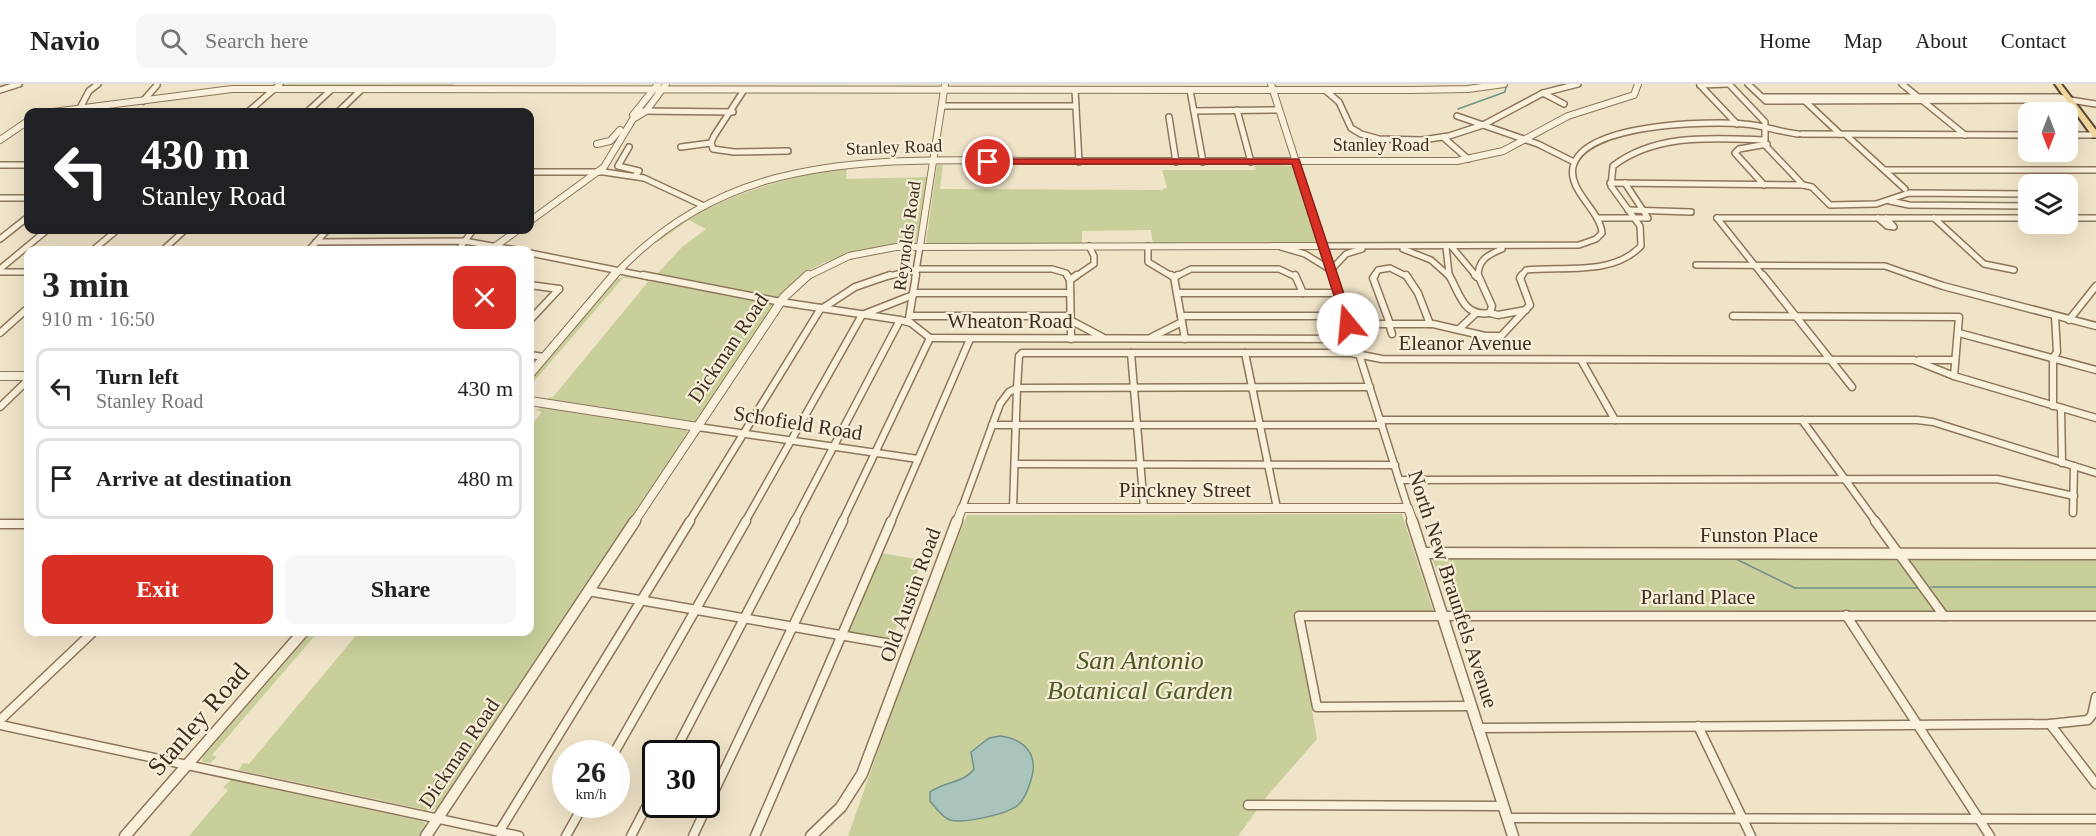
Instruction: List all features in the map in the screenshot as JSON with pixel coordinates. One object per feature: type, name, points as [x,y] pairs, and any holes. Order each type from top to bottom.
[{"type":"main road","points":[[2058,84],[2096,135]]},
{"type":"street","points":[[0,90],[19,84]]},
{"type":"street","points":[[80,108],[89,92],[98,84]]},
{"type":"street","points":[[253,108],[280,84]]},
{"type":"street","points":[[1240,90],[1262,84]]},
{"type":"street","points":[[1408,84],[1411,90]]},
{"type":"street","points":[[80,108],[228,90],[638,90],[656,86],[682,90],[944,87],[1075,90],[1240,90],[1272,87],[1325,90],[1411,90],[1468,89],[1504,84]]},
{"type":"street","points":[[1325,90],[1339,102],[1351,128],[1373,138],[1407,140],[1443,137],[1483,125],[1543,93],[1578,84]]},
{"type":"street","name":"Stanley Road","points":[[534,369],[619,272],[665,228],[704,206],[752,186],[811,170],[867,163],[1468,159],[1503,151],[1568,116],[1634,95],[1638,84]]},
{"type":"street","points":[[1700,85],[1729,84],[1763,120],[1766,129],[1765,142]]},
{"type":"street","points":[[1748,84],[1764,99],[1805,101],[2032,97],[2096,103]]},
{"type":"street","points":[[1902,84],[1965,135]]},
{"type":"street","points":[[143,101],[157,85]]},
{"type":"street","points":[[1700,85],[1737,124]]},
{"type":"street","points":[[609,148],[597,144],[610,141],[656,86]]},
{"type":"street","points":[[534,218],[607,163],[633,118],[646,111],[665,86]]},
{"type":"street","name":"Reynolds Road","points":[[909,319],[944,87]]},
{"type":"street","points":[[1272,87],[1348,324],[1430,324],[1485,336],[1501,336],[1530,303],[1520,280],[1521,274],[1532,269],[1581,268],[1621,261],[1634,253],[1642,239],[1642,231],[1610,183],[1612,171],[1617,162],[1659,144],[1689,139],[1765,142],[1803,184]]},
{"type":"street","points":[[311,108],[331,90]]},
{"type":"street","points":[[342,108],[361,90]]},
{"type":"street","points":[[627,90],[644,94],[648,98]]},
{"type":"street","points":[[657,97],[682,90]]},
{"type":"street","points":[[744,90],[733,112],[719,127],[711,143],[712,148],[725,152],[788,150]]},
{"type":"street","points":[[1075,90],[1079,162]]},
{"type":"street","points":[[1190,90],[1203,162]]},
{"type":"street","points":[[1543,93],[1564,104]]},
{"type":"street","points":[[2032,97],[2038,101]]},
{"type":"street","points":[[1764,99],[2070,100]]},
{"type":"street","points":[[1805,101],[1907,191]]},
{"type":"street","points":[[942,106],[1076,106]]},
{"type":"street","points":[[637,110],[733,112]]},
{"type":"street","points":[[1237,110],[1251,162]]},
{"type":"street","points":[[1194,111],[1279,110]]},
{"type":"street","points":[[1457,116],[1527,140],[1574,162]]},
{"type":"street","points":[[1169,117],[1176,162]]},
{"type":"street","points":[[1323,246],[1568,247],[1587,243],[1602,233],[1597,218],[1577,186],[1573,173],[1574,162],[1594,145],[1639,129],[1670,125],[1737,124],[1800,134],[2018,135]]},
{"type":"street","points":[[0,140],[24,125]]},
{"type":"street","points":[[595,172],[620,130]]},
{"type":"street","points":[[2078,135],[2096,135]]},
{"type":"street","points":[[1443,137],[1468,159]]},
{"type":"street","points":[[619,142],[630,144],[618,166],[639,171],[635,176]]},
{"type":"street","points":[[1764,185],[1735,153],[1739,149],[1765,142]]},
{"type":"street","points":[[681,147],[711,143]]},
{"type":"street","points":[[0,165],[24,165]]},
{"type":"street","points":[[1885,170],[2096,170]]},
{"type":"street","points":[[534,172],[595,172],[635,176],[657,182],[704,206]]},
{"type":"street","points":[[1610,183],[1803,184],[1812,187],[1830,205],[1867,205],[1889,200],[1907,191],[2018,194]]},
{"type":"street","points":[[1597,218],[1648,218],[1625,183]]},
{"type":"street","points":[[0,198],[24,198]]},
{"type":"street","points":[[1889,200],[1909,205],[2018,206]]},
{"type":"street","points":[[1628,210],[1691,212]]},
{"type":"street","points":[[1852,387],[1717,218],[2018,218]]},
{"type":"street","points":[[1878,218],[1887,226],[1894,227],[1886,218]]},
{"type":"street","points":[[1935,218],[1984,264],[2014,270]]},
{"type":"street","points":[[2078,218],[2096,218]]},
{"type":"street","points":[[0,239],[24,220]]},
{"type":"street","points":[[28,246],[42,234]]},
{"type":"street","points":[[98,246],[112,234]]},
{"type":"street","points":[[167,246],[181,234]]},
{"type":"street","points":[[312,246],[323,234]]},
{"type":"street","points":[[461,246],[469,234]]},
{"type":"street","points":[[496,246],[511,234]]},
{"type":"street","points":[[316,242],[464,241],[485,246]]},
{"type":"street","name":"Dickman Road","points":[[426,836],[781,302],[798,282],[837,260],[878,249],[920,246],[1323,246]]},
{"type":"street","points":[[1070,280],[1094,264],[1094,256],[1089,246]]},
{"type":"street","points":[[1148,246],[1149,262],[1174,277],[1185,339]]},
{"type":"street","name":"Dickman Road","points":[[1270,246],[1300,252],[1331,270]]},
{"type":"street","points":[[1331,270],[1346,254],[1376,247]]},
{"type":"street","points":[[1386,247],[1408,250],[1429,259],[1449,275],[1465,308],[1476,314],[1498,315],[1526,310]]},
{"type":"street","points":[[1449,247],[1449,275]]},
{"type":"street","points":[[1449,247],[1478,278],[1492,306],[1490,313]]},
{"type":"street","points":[[1478,278],[1477,269],[1481,260],[1495,251],[1512,247]]},
{"type":"street","points":[[0,270],[24,250]]},
{"type":"street","points":[[534,254],[781,302],[900,320],[1070,318],[1084,330],[1107,339]]},
{"type":"street","points":[[1696,265],[1890,267],[1936,284],[2096,326]]},
{"type":"street","points":[[1392,334],[1373,278],[1378,270],[1384,268],[1400,270],[1412,279],[1430,324]]},
{"type":"street","points":[[499,832],[822,308],[849,290],[868,282],[917,269],[1052,269],[1066,273],[1070,280],[1071,339]]},
{"type":"street","points":[[1174,277],[1191,269],[1279,269],[1295,275],[1303,293]]},
{"type":"street","points":[[0,270],[24,272]]},
{"type":"street","points":[[534,286],[559,289],[534,316]]},
{"type":"street","points":[[2069,320],[2096,286]]},
{"type":"street","points":[[621,740],[862,315],[913,294],[1070,293]]},
{"type":"street","points":[[1178,293],[1339,293]]},
{"type":"street","points":[[0,333],[24,312]]},
{"type":"street","points":[[1459,329],[1476,314]]},
{"type":"street","points":[[1143,339],[1167,331],[1182,319],[1346,316]]},
{"type":"street","points":[[1733,316],[1959,317],[1954,376]]},
{"type":"street","points":[[2053,406],[2055,316]]},
{"type":"street","points":[[909,319],[930,338]]},
{"type":"street","points":[[681,740],[900,320]]},
{"type":"street","name":"Wheaton Road","points":[[693,836],[930,338],[1354,339],[1348,324]]},
{"type":"street","points":[[1959,333],[2096,370]]},
{"type":"street","points":[[755,836],[970,339]]},
{"type":"street","name":"Eleanor Avenue","points":[[1017,388],[1019,356],[1025,352],[1359,354],[1382,359],[1955,360]]},
{"type":"street","points":[[1131,353],[1144,508]]},
{"type":"street","points":[[1245,353],[1277,508]]},
{"type":"street","name":"North New Braunfels Avenue","points":[[1359,354],[1513,836]]},
{"type":"street","points":[[534,356],[544,357]]},
{"type":"street","points":[[1581,360],[1615,420]]},
{"type":"street","name":"Eleanor Avenue","points":[[1914,360],[1954,376],[2061,408]]},
{"type":"street","points":[[0,376],[24,378]]},
{"type":"street","points":[[0,407],[24,382]]},
{"type":"street","points":[[1013,508],[1017,388],[1370,387]]},
{"type":"street","name":"Old Austin Road","points":[[811,836],[841,807],[862,774],[1000,404],[1009,392],[1017,388]]},
{"type":"street","name":"Schofield Road","points":[[534,402],[918,459]]},
{"type":"street","points":[[2062,463],[2061,408],[2096,418]]},
{"type":"street","points":[[1802,420],[1944,616]]},
{"type":"street","points":[[992,425],[1902,420],[1933,422],[2096,473]]},
{"type":"street","points":[[1015,465],[1395,465]]},
{"type":"street","points":[[2073,513],[2074,466]]},
{"type":"street","points":[[1399,480],[1997,479],[2074,496]]},
{"type":"street","name":"Pinckney Street","points":[[962,508],[1408,508]]},
{"type":"street","points":[[0,524],[24,524]]},
{"type":"street","name":"Funston Place","points":[[1423,553],[2096,554]]},
{"type":"street","points":[[588,591],[891,644]]},
{"type":"street","points":[[1846,615],[1990,836]]},
{"type":"street","name":"Parland Place","points":[[1472,706],[1317,707],[1299,616],[2096,616]]},
{"type":"street","points":[[0,720],[89,636]]},
{"type":"street","name":"Stanley Road","points":[[125,836],[300,636]]},
{"type":"street","points":[[1479,728],[1916,723],[2050,724],[2088,720],[2092,715],[2096,697]]},
{"type":"street","points":[[0,724],[519,836]]},
{"type":"street","points":[[2050,724],[2096,784]]},
{"type":"street","points":[[1698,726],[1751,836]]},
{"type":"street","points":[[1248,805],[1503,806]]},
{"type":"street","points":[[631,836],[642,815]]},
{"type":"street","points":[[566,836],[576,818]]},
{"type":"street","points":[[1507,818],[2096,819]]},
{"type":"green space","points":[[283,84],[454,84],[450,88],[280,87]]},
{"type":"green space","points":[[1254,164],[1293,166],[1318,244],[1153,245],[1151,230],[1082,231],[1082,245],[930,244],[926,242],[937,165],[943,165],[940,189],[1162,190],[1167,187],[1162,170],[1256,170]]},
{"type":"green space","points":[[847,167],[846,179],[928,177],[916,243],[874,248],[833,259],[808,271],[784,293],[775,298],[651,274],[658,273],[682,247],[706,229],[689,220],[658,242],[655,240],[677,225],[746,192],[795,178]]},
{"type":"green space","points":[[626,276],[640,279],[623,278],[534,381],[534,375],[617,279]]},
{"type":"green space","points":[[646,280],[775,305],[697,421],[691,423],[546,401],[553,397],[648,282]]},
{"type":"green space","points":[[544,407],[685,429],[689,434],[443,805],[431,811],[239,770],[243,763],[249,764],[356,636],[534,636],[534,422],[542,412],[536,410]]},
{"type":"green space","name":"San Antonio Botanical Garden","points":[[1402,514],[1433,611],[1295,611],[1317,739],[1268,795],[1238,836],[848,836],[913,652],[967,515]]},
{"type":"green space","points":[[881,553],[922,560],[894,634],[884,640],[847,632]]},
{"type":"green space","points":[[1431,556],[2096,558],[2096,612],[1451,610]]},
{"type":"green space","points":[[309,636],[315,636],[212,755],[217,757],[210,763],[202,762],[203,757]]},
{"type":"green space","points":[[231,780],[421,821],[425,823],[426,829],[422,836],[189,836],[228,790],[223,787]]},
{"type":"water","points":[[1000,736],[1017,741],[1028,750],[1031,756],[1033,771],[1023,800],[1005,812],[985,817],[965,821],[947,819],[930,801],[930,792],[970,774],[974,769],[971,752],[989,738]]},
{"type":"waterway","points":[[1458,109],[1505,92],[1506,87]]},
{"type":"waterway","points":[[1736,559],[1795,588],[1919,588]]},
{"type":"waterway","points":[[1931,587],[2096,587]]},
{"type":"route","points":[[988,162],[1296,161],[1348,324]]}]
